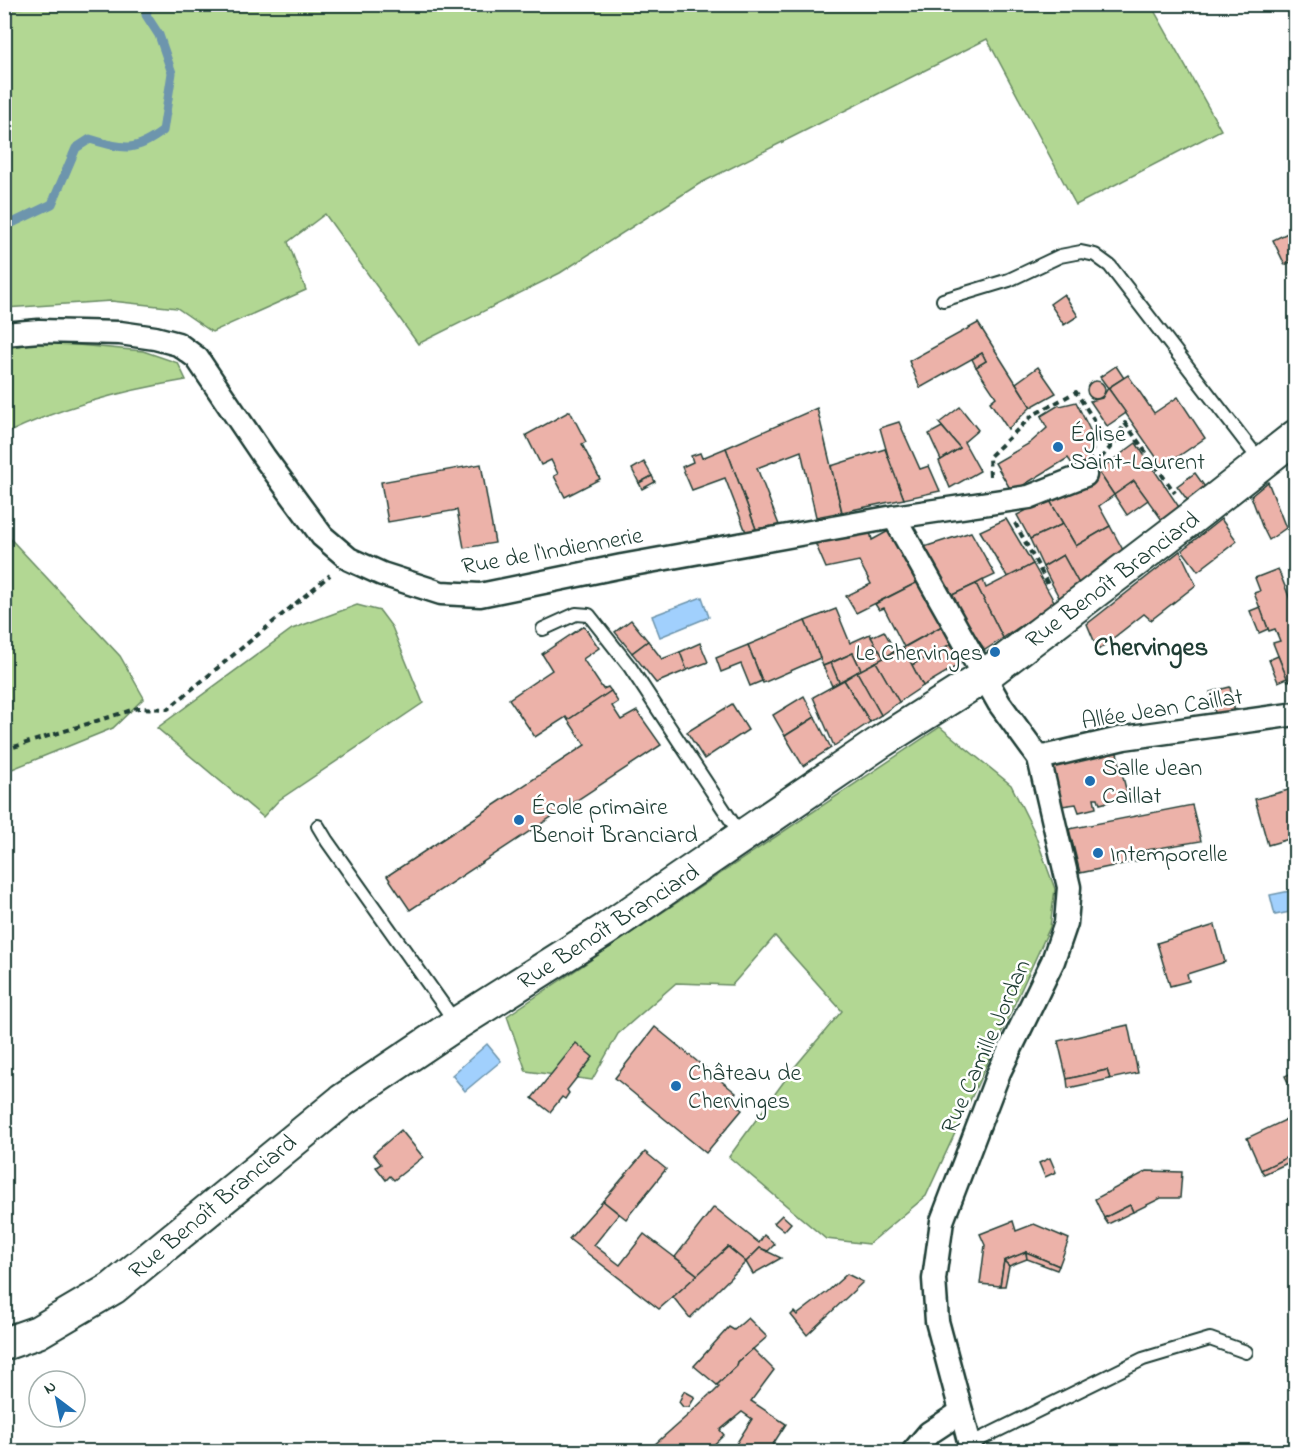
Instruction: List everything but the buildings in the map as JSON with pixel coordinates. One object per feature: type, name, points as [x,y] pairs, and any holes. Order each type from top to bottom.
[{"type":"street","name":"Rue de l'Indiennerie","points":[[4,334],[39,331],[120,333],[178,344],[197,358],[264,457],[322,536],[349,559],[382,574],[441,593],[480,595],[622,566],[894,517],[1029,497],[1085,475]]},
{"type":"street","name":"Rue Benoît Branciard","points":[[4,1344],[38,1332],[113,1288],[343,1100],[456,1024],[605,930],[882,741],[983,677],[1296,436]]},
{"type":"street","points":[[894,517],[983,677]]},
{"type":"street","name":"Rue Camille Jordan","points":[[971,1448],[937,1321],[934,1279],[942,1221],[999,1072],[1053,961],[1065,923],[1069,887],[1039,758],[983,677]]},
{"type":"street","name":"Allée Jean Caillat","points":[[1039,758],[1124,738],[1296,714]]},
{"type":"street","points":[[913,1452],[929,1433],[961,1412]]},
{"type":"lane","points":[[943,300],[1009,280],[1060,256],[1081,252],[1095,255],[1110,266],[1261,462]]},
{"type":"lane","points":[[543,628],[576,614],[589,615],[630,668],[742,838]]},
{"type":"lane","points":[[318,826],[456,1024]]},
{"type":"lane","points":[[971,1448],[1143,1359],[1210,1339],[1245,1352]]},
{"type":"path","points":[[1065,616],[998,502],[989,457],[1033,415],[1076,392],[1111,447]]},
{"type":"path","points":[[1085,475],[1111,447],[1125,423],[1193,517]]},
{"type":"path","points":[[4,750],[138,708],[168,709],[349,559]]},
{"type":"green space","points":[[36,5],[1151,5],[1221,130],[1076,205],[987,39],[699,184],[560,273],[418,344],[325,214],[288,242],[306,290],[212,332],[177,308],[111,301],[5,308],[5,22],[9,10]]},
{"type":"green space","points":[[45,342],[143,351],[178,363],[186,380],[94,401],[26,424],[5,434],[5,348]]},
{"type":"green space","points":[[4,532],[120,656],[144,698],[113,728],[5,772]]},
{"type":"green space","points":[[357,605],[380,611],[392,627],[423,703],[279,800],[263,817],[157,728],[292,629]]},
{"type":"green space","points":[[940,727],[1011,785],[1033,829],[1055,889],[1050,927],[926,1196],[869,1244],[826,1239],[729,1157],[793,1069],[842,1011],[775,936],[732,985],[676,983],[618,1034],[592,1080],[526,1071],[507,1016]]},
{"type":"water","points":[[702,597],[709,617],[660,637],[652,616]]},
{"type":"water","points":[[1295,890],[1295,911],[1275,915],[1270,895]]},
{"type":"water","points":[[487,1044],[501,1061],[465,1091],[452,1075]]},
{"type":"waterway","points":[[4,227],[52,204],[76,148],[90,139],[128,147],[144,143],[163,131],[172,73],[159,35],[146,15],[149,4]]},
{"type":"place","name":"Église Saint-Laurent","points":[[1058,447]]},
{"type":"place","name":"Le Chervinges","points":[[995,652]]},
{"type":"place","name":"Salle Jean Caillat","points":[[1090,781]]},
{"type":"place","name":"École primaire Benoit Branciard","points":[[519,820]]},
{"type":"place","name":"Intemporelle","points":[[1098,853]]},
{"type":"place","name":"Château de Chervinges","points":[[676,1086]]},
{"type":"district","name":"Chervinges","points":[[1151,646]]}]
